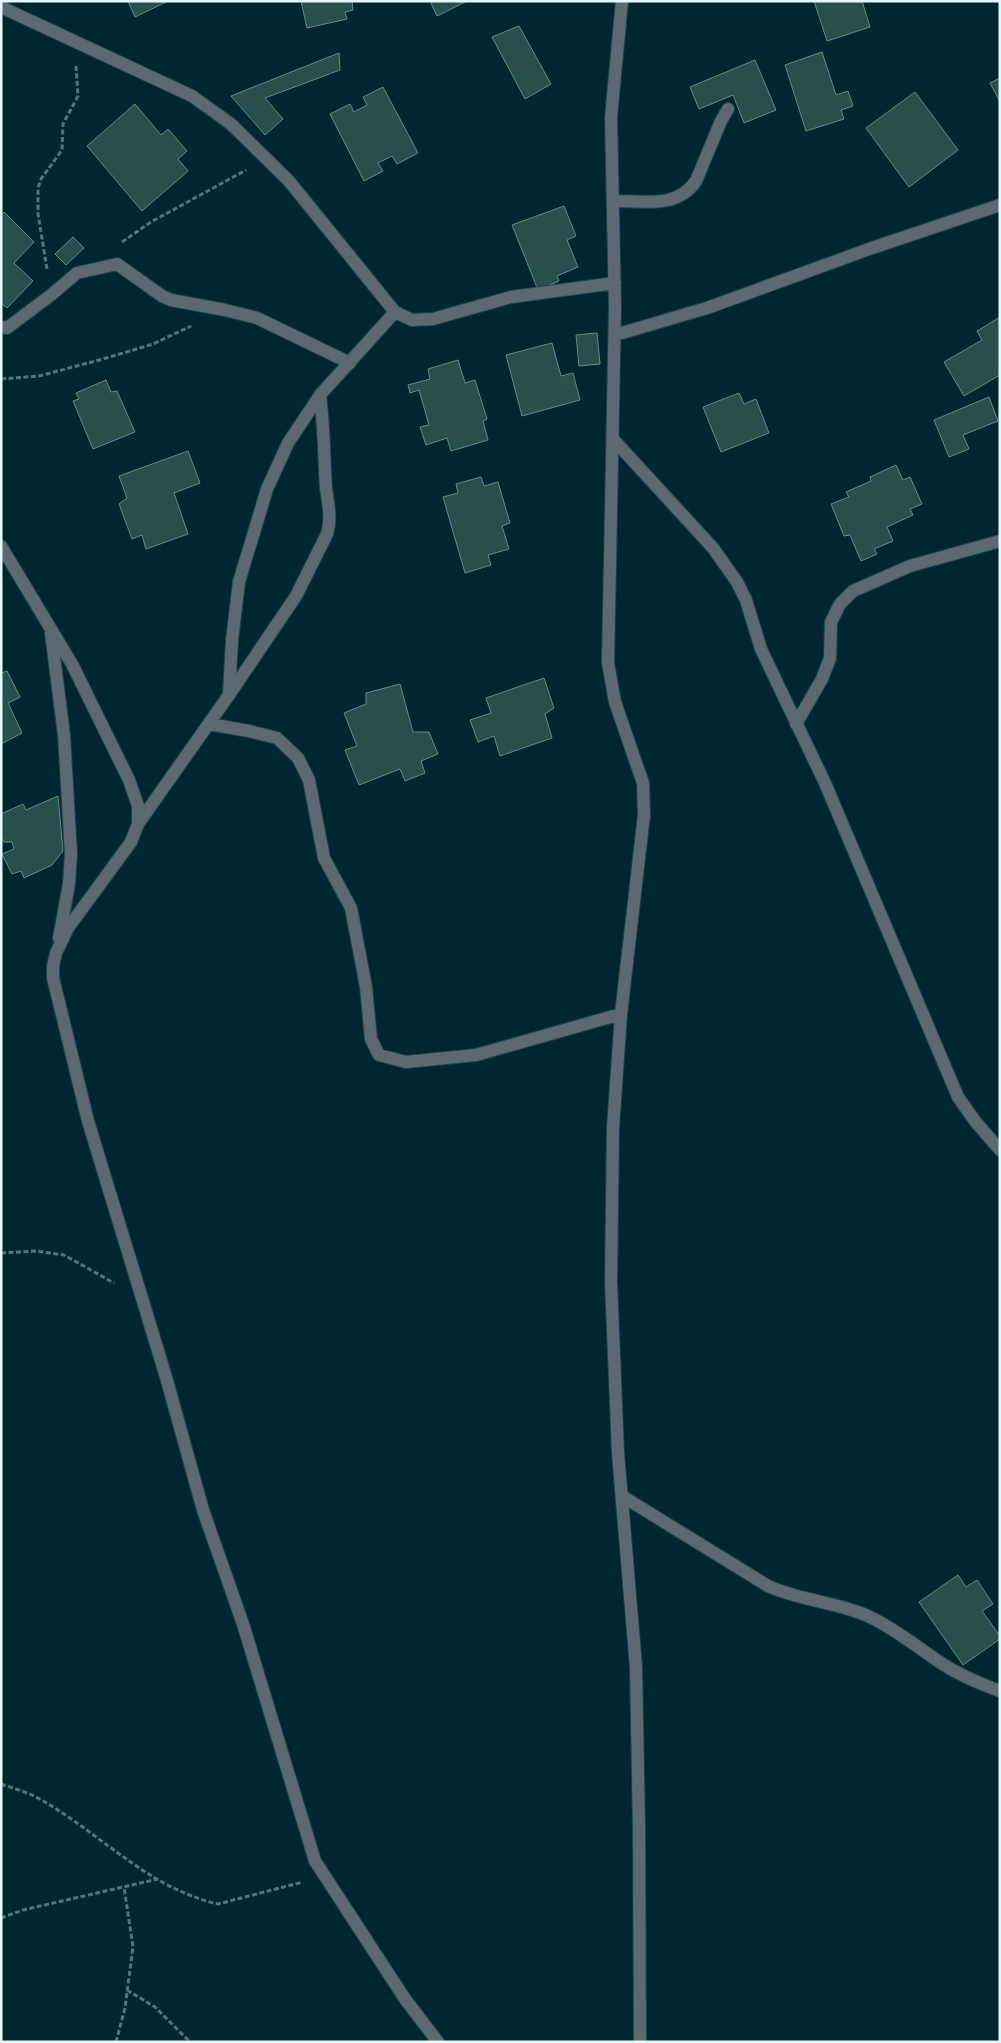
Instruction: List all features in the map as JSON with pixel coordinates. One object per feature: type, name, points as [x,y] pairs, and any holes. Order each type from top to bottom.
[{"type":"street","points":[[622,1],[611,117],[615,335],[608,663],[615,702],[644,784],[644,815],[621,1014],[613,1128],[611,1282],[618,1453],[636,1667],[640,2042]]},
{"type":"street","points":[[1,7],[192,96],[231,124],[289,181],[395,312],[412,320],[433,319],[511,297],[615,283]]},
{"type":"street","points":[[612,201],[659,202],[682,196],[696,181],[721,121],[728,109]]},
{"type":"street","points":[[615,335],[707,308],[872,248],[1000,205]]},
{"type":"street","points":[[1,327],[7,328],[77,273],[117,264],[166,298],[179,303],[225,310],[257,318],[350,363]]},
{"type":"street","points":[[229,695],[232,640],[239,582],[267,489],[288,443],[320,395],[395,312]]},
{"type":"street","points":[[56,953],[68,928],[130,842],[138,824],[296,596],[327,534],[330,514],[326,489],[325,436],[320,395]]},
{"type":"street","points":[[612,439],[713,548],[737,582],[746,600],[761,649],[825,783],[958,1097],[975,1121],[1000,1150]]},
{"type":"street","points":[[796,724],[822,679],[830,658],[831,622],[840,604],[853,592],[910,566],[1000,541]]},
{"type":"street","points":[[1,546],[72,664],[129,780],[138,806],[138,824]]},
{"type":"street","points":[[51,628],[64,735],[71,854],[70,884],[53,966],[53,978],[88,1121],[203,1510],[243,1624],[315,1861],[405,1999],[438,2042]]},
{"type":"street","points":[[209,724],[277,738],[298,758],[309,780],[324,858],[352,908],[366,987],[371,1039],[379,1055],[406,1062],[476,1055],[621,1014]]},
{"type":"street","points":[[622,1496],[768,1586],[787,1595],[814,1600],[870,1617],[939,1662],[975,1682],[1000,1691]]},
{"type":"path","points":[[51,295],[38,214],[38,188],[41,179],[62,150],[63,124],[78,96],[72,40]]},
{"type":"path","points":[[118,245],[151,222],[266,158]]},
{"type":"path","points":[[1,379],[39,376],[153,344],[225,310]]},
{"type":"path","points":[[1,1253],[36,1250],[64,1255],[141,1298]]},
{"type":"path","points":[[1,1784],[33,1796],[76,1823],[137,1867],[178,1890],[206,1901],[218,1904],[325,1876]]},
{"type":"path","points":[[1,1918],[24,1910],[159,1879]]},
{"type":"path","points":[[116,2042],[125,2008],[133,1947],[124,1887]]},
{"type":"path","points":[[127,1990],[155,2007],[190,2042]]},
{"type":"building","points":[[128,1],[168,1],[135,17]]},
{"type":"building","points":[[301,1],[352,1],[353,10],[345,12],[347,19],[307,28]]},
{"type":"building","points":[[430,1],[467,1],[437,16]]},
{"type":"building","points":[[814,1],[862,1],[870,27],[827,41]]},
{"type":"building","points":[[519,26],[551,84],[525,99],[492,37]]},
{"type":"building","points":[[822,52],[836,95],[848,91],[853,106],[841,110],[844,119],[806,131],[785,65]]},
{"type":"building","points":[[339,53],[340,70],[265,98],[283,119],[265,135],[231,96]]},
{"type":"building","points":[[755,60],[776,110],[744,123],[733,95],[699,109],[690,87]]},
{"type":"building","points":[[1000,78],[1000,102],[990,83]]},
{"type":"building","points":[[383,87],[418,153],[397,164],[392,156],[378,163],[383,171],[364,181],[330,114],[350,104],[354,112],[367,105],[363,97]]},
{"type":"building","points":[[915,92],[958,150],[909,187],[866,128]]},
{"type":"building","points":[[135,104],[161,135],[168,129],[187,151],[178,159],[188,171],[142,211],[87,146]]},
{"type":"building","points":[[564,206],[576,236],[567,240],[578,267],[557,276],[559,281],[538,290],[512,225]]},
{"type":"building","points":[[4,212],[34,242],[14,263],[33,281],[7,308],[1,303],[1,215]]},
{"type":"building","points":[[73,237],[84,248],[66,265],[55,254]]},
{"type":"building","points":[[1000,317],[1000,375],[964,396],[944,362],[982,340],[977,331]]},
{"type":"building","points":[[597,333],[600,364],[579,366],[576,335]]},
{"type":"building","points":[[552,343],[561,376],[573,373],[580,400],[522,416],[506,355]]},
{"type":"building","points":[[458,360],[465,383],[475,380],[487,419],[483,421],[488,440],[451,451],[447,438],[426,445],[420,427],[429,425],[419,390],[410,393],[408,385],[430,379],[428,369]]},
{"type":"building","points":[[106,380],[111,392],[117,391],[135,432],[93,449],[73,401],[79,399],[76,393]]},
{"type":"building","points":[[739,393],[744,404],[756,399],[769,433],[721,452],[703,407]]},
{"type":"building","points":[[989,397],[998,421],[963,435],[969,449],[949,457],[934,420]]},
{"type":"building","points":[[188,451],[200,483],[174,493],[188,534],[146,549],[142,535],[132,539],[119,504],[127,498],[119,476]]},
{"type":"building","points":[[896,465],[903,480],[910,477],[922,504],[910,509],[913,515],[887,527],[893,541],[874,549],[877,554],[861,561],[850,535],[844,536],[831,504],[849,497],[846,492],[871,481],[870,477]]},
{"type":"building","points":[[481,477],[484,486],[498,482],[510,523],[502,526],[509,549],[488,555],[491,565],[465,573],[443,497],[458,493],[456,484]]},
{"type":"building","points":[[7,671],[20,697],[8,703],[22,733],[1,744],[1,673]]},
{"type":"building","points":[[544,678],[554,708],[545,714],[552,738],[500,756],[494,736],[478,742],[470,720],[491,713],[486,698]]},
{"type":"building","points":[[400,684],[413,732],[429,732],[438,754],[421,761],[425,773],[405,781],[400,769],[359,785],[345,750],[357,746],[344,713],[366,704],[366,693]]},
{"type":"building","points":[[58,796],[63,851],[52,865],[24,878],[21,871],[12,874],[2,854],[14,849],[12,842],[4,842],[1,837],[1,814],[23,804],[26,810]]},
{"type":"building","points":[[958,1575],[966,1587],[977,1580],[993,1604],[982,1611],[1000,1636],[1000,1639],[963,1665],[919,1602]]}]
